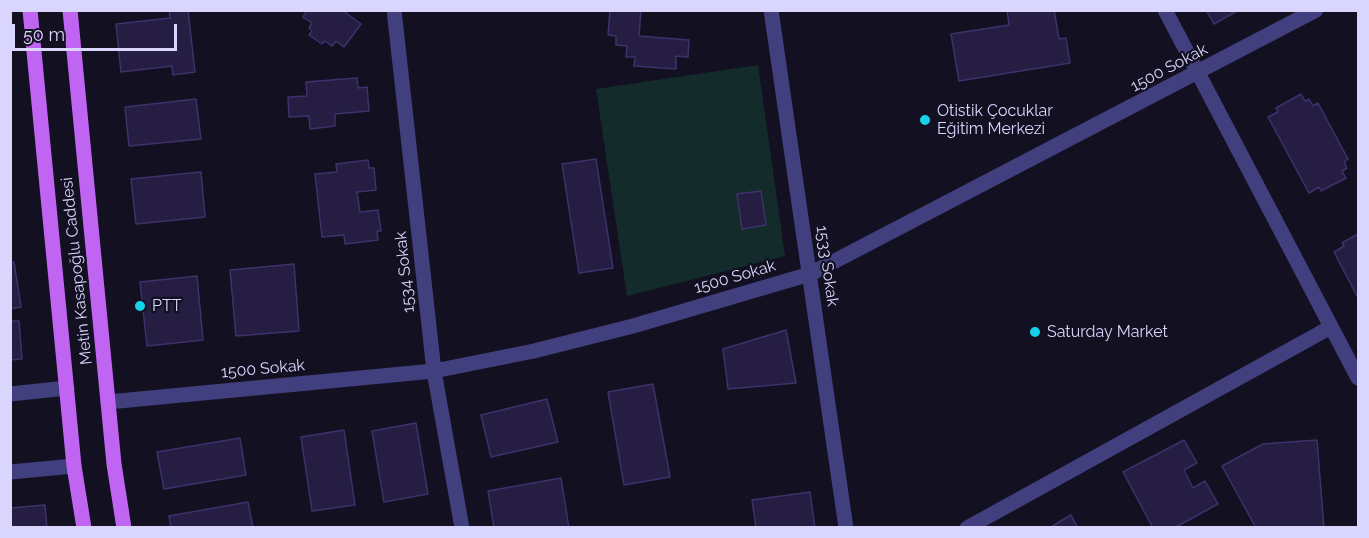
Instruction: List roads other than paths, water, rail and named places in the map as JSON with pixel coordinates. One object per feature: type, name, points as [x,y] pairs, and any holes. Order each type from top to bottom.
[{"type":"main road","name":"Metin Kasapoğlu Caddesi","points":[[30,10],[74,466],[84,528]]},
{"type":"main road","name":"Metin Kasapoğlu Caddesi","points":[[70,10],[108,402],[124,528]]},
{"type":"street","name":"1534 Sokak","points":[[394,10],[434,371],[462,528]]},
{"type":"street","name":"1533 Sokak","points":[[771,10],[846,528]]},
{"type":"street","points":[[1165,10],[1359,378]]},
{"type":"street","name":"1500 Sokak","points":[[108,402],[434,371],[534,351],[633,326],[810,274],[1316,10]]},
{"type":"street","points":[[967,528],[1331,327]]},
{"type":"street","points":[[10,394],[67,388]]},
{"type":"street","points":[[10,472],[74,466]]},
{"type":"place","name":"Otistik Çocuklar Eğitim Merkezi","points":[[925,120]]},
{"type":"place","name":"PTT","points":[[140,306]]},
{"type":"place","name":"Saturday Market","points":[[1035,332]]}]
